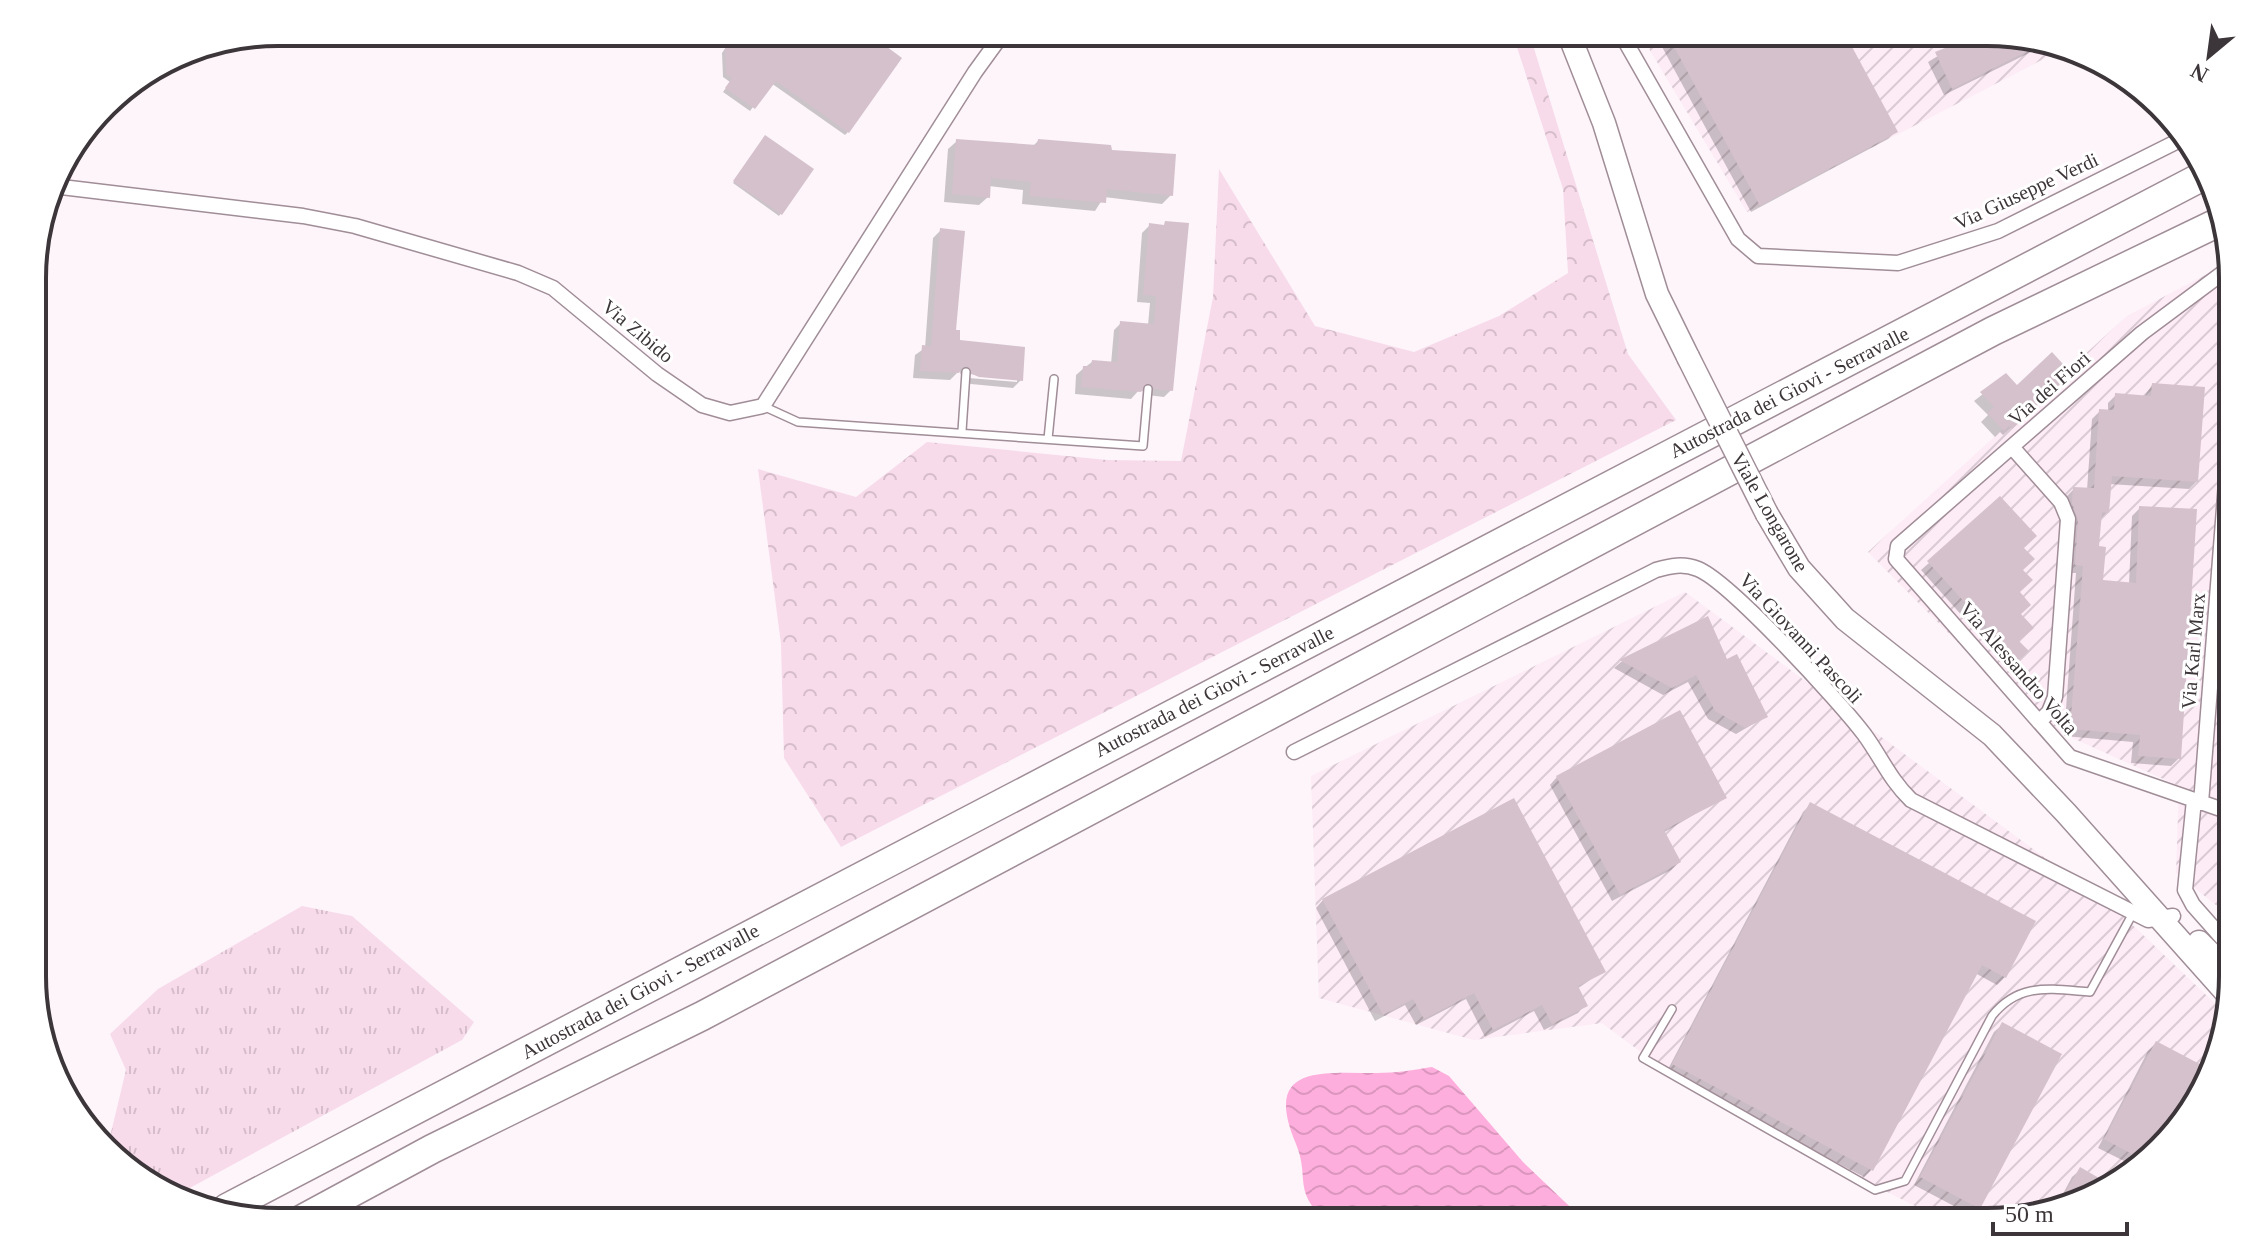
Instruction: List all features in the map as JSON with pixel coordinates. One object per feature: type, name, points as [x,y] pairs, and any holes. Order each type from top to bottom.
[{"type":"highway","name":"Autostrada dei Giovi - Serravalle","points":[[236,1204],[2196,179]]},
{"type":"highway","name":"Autostrada dei Giovi - Serravalle","points":[[323,1208],[432,1149],[702,1016],[1993,331],[2213,225]]},
{"type":"main road","name":"Viale Longarone","points":[[1574,46],[1604,123],[1657,294],[1767,514],[1799,568],[1845,619],[1992,735],[2167,918],[2219,964]]},
{"type":"main road","name":"Viale Longarone","points":[[2167,918],[2219,983]]},
{"type":"street","points":[[763,406],[994,46]]},
{"type":"street","name":"Via Giuseppe Verdi","points":[[1628,46],[1738,239],[1758,256],[1898,263],[1922,258],[2025,219],[2175,143]]},
{"type":"street","name":"Via Zibido","points":[[65,187],[303,216],[355,226],[518,273],[553,288],[657,374],[702,405],[730,413],[763,406]]},
{"type":"street","name":"Via dei Fiori","points":[[1898,546],[2142,333],[2219,276]]},
{"type":"street","points":[[2012,447],[2061,502],[2068,519],[2055,697],[2049,712],[2039,722]]},
{"type":"street","name":"Via Alessandro Volta","points":[[1898,546],[1896,559],[2078,762],[2219,809]]},
{"type":"street","name":"Via Karl Marx","points":[[2197,802],[2219,553]]},
{"type":"street","name":"Via Giovanni Pascoli","points":[[1294,752],[1656,570],[1680,565],[1695,568],[1723,584],[1864,734],[1894,783],[1911,800],[2148,920],[2167,918]]},
{"type":"street","points":[[2197,802],[2185,890],[2193,905],[2219,934]]},
{"type":"lane","points":[[962,431],[966,372]]},
{"type":"lane","points":[[1048,439],[1054,379]]},
{"type":"lane","points":[[763,406],[798,422],[962,431],[1143,446],[1148,389]]},
{"type":"lane","points":[[1672,1009],[1643,1058],[1875,1190],[1890,1188],[1905,1181],[1992,1016],[2005,1000],[2030,990],[2090,992],[2133,913]]},
{"type":"shaded area","points":[[1647,46],[1987,46],[2051,55],[1747,212]]},
{"type":"shaded area","points":[[2219,268],[2219,908],[2176,873],[2179,786],[2037,722],[1868,552],[2127,316]]},
{"type":"shaded area","points":[[1685,592],[2121,914],[2217,1005],[2211,1036],[2201,1065],[2180,1105],[2140,1150],[2116,1169],[2061,1196],[2032,1204],[2002,1208],[1919,1208],[1697,1094],[1602,1023],[1474,1040],[1319,998],[1311,776]]},
{"type":"green space","points":[[1517,46],[1533,46],[1628,354],[1676,420],[841,847],[784,758],[781,644],[758,469],[856,497],[927,442],[1107,460],[1181,461],[1213,297],[1219,169],[1315,326],[1414,352],[1499,316],[1568,273],[1563,189]]},
{"type":"green space","points":[[302,906],[352,916],[474,1022],[462,1040],[188,1189],[149,1169],[110,1135],[126,1070],[110,1034],[158,989]]},
{"type":"water","points":[[1432,1067],[1449,1076],[1523,1162],[1571,1208],[1314,1208],[1306,1193],[1300,1156],[1287,1118],[1286,1099],[1292,1086],[1303,1078],[1318,1074],[1391,1072]]},
{"type":"building","points":[[886,46],[902,58],[849,133],[776,81],[755,109],[725,88],[732,78],[726,74],[725,47]]},
{"type":"building","points":[[1674,46],[1852,46],[1898,132],[1760,206]]},
{"type":"building","points":[[1950,46],[2029,50],[1952,89],[1935,52]]},
{"type":"building","points":[[765,135],[814,169],[782,215],[733,181]]},
{"type":"building","points":[[956,139],[1037,145],[1038,139],[1111,145],[1112,150],[1176,154],[1173,196],[1107,189],[1106,203],[1029,196],[1031,182],[991,178],[990,198],[952,194]]},
{"type":"building","points":[[1165,221],[1189,223],[1173,391],[1154,389],[1148,383],[1141,392],[1081,387],[1083,366],[1091,366],[1092,360],[1117,362],[1120,321],[1154,324],[1156,296],[1143,295],[1149,223],[1164,225]]},
{"type":"building","points":[[940,228],[965,231],[956,330],[960,330],[960,340],[1025,347],[1023,381],[979,377],[972,374],[967,366],[961,368],[959,373],[920,371],[922,345],[931,346]]},
{"type":"building","points":[[2052,352],[2072,374],[2012,429],[2009,426],[2004,431],[1987,413],[1994,407],[1980,392],[2006,373],[2017,385]]},
{"type":"building","points":[[2152,383],[2205,387],[2198,482],[2112,476],[2109,513],[2102,512],[2099,546],[2106,547],[2103,580],[2136,583],[2139,506],[2197,509],[2181,759],[2138,756],[2140,735],[2070,729],[2083,566],[2075,565],[2078,520],[2072,503],[2073,487],[2094,488],[2099,409],[2114,410],[2115,393],[2151,396]]},
{"type":"building","points":[[2000,496],[2037,536],[2024,548],[2035,559],[2023,570],[2033,580],[2020,592],[2031,605],[2021,614],[2034,628],[2019,641],[2029,651],[2018,661],[1927,561]]},
{"type":"building","points":[[1708,616],[1727,659],[1737,654],[1768,717],[1745,728],[1715,711],[1696,675],[1672,688],[1619,660]]},
{"type":"building","points":[[1680,710],[1727,798],[1664,830],[1681,862],[1620,895],[1556,776]]},
{"type":"building","points":[[1514,798],[1606,972],[1578,986],[1588,1006],[1552,1024],[1542,1005],[1493,1030],[1474,993],[1424,1019],[1413,999],[1383,1015],[1322,899]]},
{"type":"building","points":[[1810,802],[2036,921],[2006,978],[1982,965],[1873,1171],[1672,1064]]},
{"type":"building","points":[[2002,1022],[2062,1054],[1981,1208],[1920,1177]]},
{"type":"building","points":[[2156,1041],[2201,1065],[2180,1105],[2134,1155],[2104,1139]]},
{"type":"building","points":[[2080,1167],[2099,1178],[2089,1184],[2064,1195]]}]
